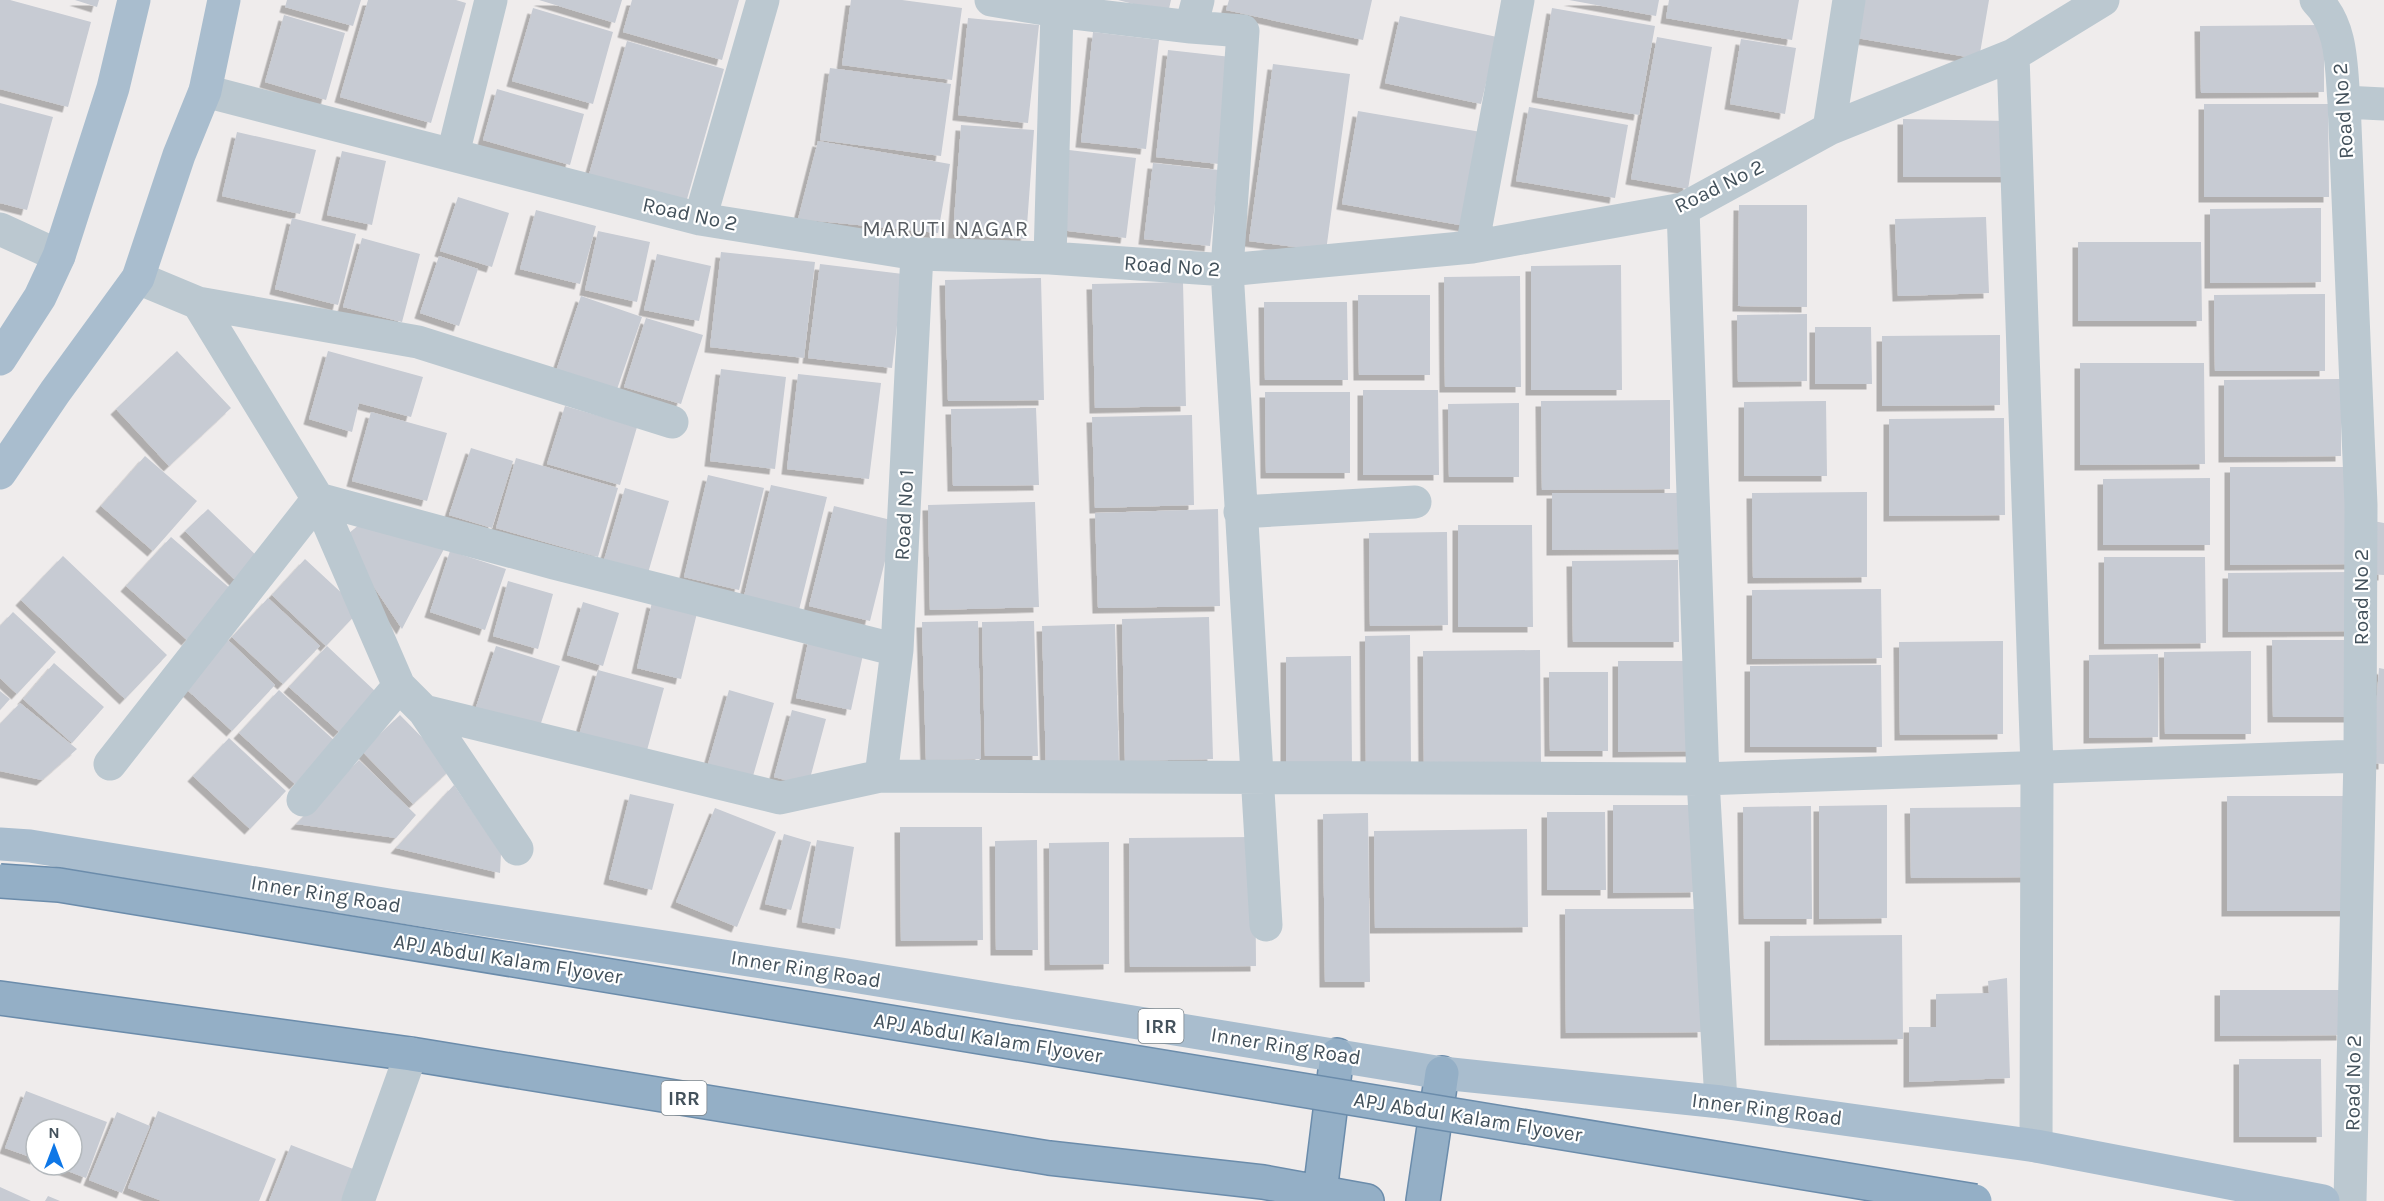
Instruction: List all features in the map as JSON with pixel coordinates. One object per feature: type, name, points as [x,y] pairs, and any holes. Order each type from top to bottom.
[{"type":"highway","name":"APJ Abdul Kalam Flyover","points":[[0,881],[83,889],[1975,1201]]},
{"type":"highway","name":"IRR","points":[[0,998],[411,1054],[1049,1158],[1263,1182],[1367,1201]]},
{"type":"highway","points":[[1320,1192],[1336,1054]]},
{"type":"highway","points":[[1424,1201],[1442,1073]]},
{"type":"main road","points":[[0,359],[40,297],[59,256],[113,88],[134,0]]},
{"type":"main road","points":[[0,473],[55,392],[138,278],[179,155],[205,91],[224,0]]},
{"type":"main road","name":"Inner Ring Road","points":[[0,844],[30,846],[389,905],[841,974],[1442,1073],[1721,1102],[2036,1146],[2323,1201]]},
{"type":"street","points":[[453,154],[491,0]]},
{"type":"street","points":[[700,219],[763,0]]},
{"type":"street","points":[[991,0],[1057,11],[1195,14],[1243,31],[1227,270],[1266,926]]},
{"type":"street","points":[[1472,247],[1518,0]]},
{"type":"street","points":[[1828,129],[1849,0]]},
{"type":"street","name":"Road No 2","points":[[205,91],[700,219],[917,254],[1050,258],[1227,270],[1472,247],[1683,209],[1828,129],[2013,55],[2103,0]]},
{"type":"street","name":"Road No 2","points":[[2316,0],[2324,8],[2338,40],[2373,506],[2360,756],[2350,1201]]},
{"type":"street","points":[[1050,258],[1057,11]]},
{"type":"street","points":[[2013,55],[2037,768],[2036,1146]]},
{"type":"street","points":[[2344,102],[2384,104]]},
{"type":"street","points":[[1683,209],[1703,779],[1721,1102]]},
{"type":"street","points":[[0,229],[59,256]]},
{"type":"street","name":"Road No 1","points":[[881,776],[897,651],[917,254]]},
{"type":"street","points":[[138,278],[198,303],[418,342],[672,422]]},
{"type":"street","points":[[198,303],[318,499],[399,686],[424,711],[517,849]]},
{"type":"street","points":[[318,499],[554,563],[897,651]]},
{"type":"street","points":[[110,764],[318,499]]},
{"type":"street","points":[[1240,512],[1415,502]]},
{"type":"street","points":[[303,800],[399,686]]},
{"type":"street","points":[[424,711],[780,798],[881,776],[1703,779],[2360,756]]},
{"type":"street","points":[[358,1201],[411,1054]]},
{"type":"building","points":[[0,0],[10,0],[91,22],[68,107],[0,89]]},
{"type":"building","points":[[75,0],[99,0],[97,7]]},
{"type":"building","points":[[287,0],[361,0],[353,26],[285,7]]},
{"type":"building","points":[[368,0],[456,0],[466,3],[431,123],[340,97]]},
{"type":"building","points":[[539,0],[622,0],[615,23]]},
{"type":"building","points":[[632,0],[739,0],[722,60],[623,32]]},
{"type":"building","points":[[851,0],[902,0],[962,8],[952,80],[842,65]]},
{"type":"building","points":[[1118,0],[1171,0],[1168,13]]},
{"type":"building","points":[[1229,0],[1372,0],[1363,40],[1226,10]]},
{"type":"building","points":[[1569,0],[1659,0],[1656,16]]},
{"type":"building","points":[[1669,0],[1799,0],[1792,40],[1666,18]]},
{"type":"building","points":[[1857,0],[1989,0],[1979,59],[1851,37]]},
{"type":"building","points":[[533,8],[613,32],[593,104],[512,81]]},
{"type":"building","points":[[1552,8],[1655,26],[1639,115],[1537,97]]},
{"type":"building","points":[[284,15],[345,33],[326,100],[265,82]]},
{"type":"building","points":[[1400,16],[1497,37],[1481,104],[1385,83]]},
{"type":"building","points":[[968,18],[1039,25],[1028,123],[958,115]]},
{"type":"building","points":[[2324,25],[2324,92],[2201,93],[2200,26]]},
{"type":"building","points":[[1093,32],[1159,40],[1146,149],[1081,142]]},
{"type":"building","points":[[1657,37],[1712,47],[1688,189],[1631,179]]},
{"type":"building","points":[[1741,39],[1796,48],[1785,114],[1730,104]]},
{"type":"building","points":[[627,41],[724,69],[685,206],[588,178]]},
{"type":"building","points":[[1168,50],[1231,57],[1219,164],[1156,157]]},
{"type":"building","points":[[1273,64],[1350,74],[1326,251],[1249,241]]},
{"type":"building","points":[[830,68],[951,84],[941,156],[820,140]]},
{"type":"building","points":[[497,89],[584,114],[570,165],[483,140]]},
{"type":"building","points":[[0,103],[53,117],[27,210],[0,203]]},
{"type":"building","points":[[2204,104],[2328,104],[2329,197],[2204,197]]},
{"type":"building","points":[[1529,107],[1628,125],[1615,198],[1516,181]]},
{"type":"building","points":[[1358,111],[1481,132],[1465,226],[1342,204]]},
{"type":"building","points":[[1903,119],[2008,121],[2007,177],[1903,177]]},
{"type":"building","points":[[961,125],[1034,130],[1026,239],[953,234]]},
{"type":"building","points":[[237,132],[316,150],[300,214],[222,196]]},
{"type":"building","points":[[818,141],[950,164],[938,233],[798,219]]},
{"type":"building","points":[[1069,150],[1136,158],[1126,238],[1060,230]]},
{"type":"building","points":[[342,151],[386,161],[372,225],[327,215]]},
{"type":"building","points":[[1153,163],[1219,170],[1210,246],[1144,239]]},
{"type":"building","points":[[458,197],[509,213],[492,267],[440,251]]},
{"type":"building","points":[[1739,205],[1807,205],[1807,307],[1738,306]]},
{"type":"building","points":[[2321,208],[2321,282],[2210,283],[2210,209]]},
{"type":"building","points":[[536,210],[596,226],[580,284],[520,269]]},
{"type":"building","points":[[1986,217],[1989,293],[1898,296],[1895,219]]},
{"type":"building","points":[[292,218],[356,234],[338,305],[275,289]]},
{"type":"building","points":[[598,231],[650,242],[637,302],[585,290]]},
{"type":"building","points":[[362,238],[420,254],[402,322],[343,307]]},
{"type":"building","points":[[2078,242],[2201,242],[2202,321],[2078,321]]},
{"type":"building","points":[[721,252],[815,262],[804,358],[710,347]]},
{"type":"building","points":[[657,254],[711,266],[699,321],[644,310]]},
{"type":"building","points":[[439,256],[478,269],[459,326],[420,313]]},
{"type":"building","points":[[820,264],[903,274],[892,368],[808,358]]},
{"type":"building","points":[[1621,265],[1622,390],[1531,390],[1531,266]]},
{"type":"building","points":[[1520,276],[1521,387],[1445,387],[1444,277]]},
{"type":"building","points":[[1041,278],[1044,400],[948,401],[945,280]]},
{"type":"building","points":[[1183,282],[1186,406],[1095,408],[1092,284]]},
{"type":"building","points":[[2325,294],[2325,371],[2215,371],[2214,295]]},
{"type":"building","points":[[1358,295],[1430,295],[1430,375],[1359,375]]},
{"type":"building","points":[[581,296],[642,317],[615,395],[555,374]]},
{"type":"building","points":[[1264,302],[1347,302],[1348,380],[1265,380]]},
{"type":"building","points":[[1807,314],[1807,381],[1738,382],[1737,315]]},
{"type":"building","points":[[646,318],[703,335],[681,404],[624,387]]},
{"type":"building","points":[[1815,327],[1871,327],[1872,384],[1815,384]]},
{"type":"building","points":[[2000,335],[2000,405],[1882,406],[1882,336]]},
{"type":"building","points":[[177,351],[231,408],[169,466],[116,409]]},
{"type":"building","points":[[328,351],[423,377],[411,417],[359,403],[352,432],[309,419]]},
{"type":"building","points":[[2080,363],[2204,363],[2205,464],[2080,465]]},
{"type":"building","points":[[721,369],[786,377],[775,469],[710,461]]},
{"type":"building","points":[[798,374],[881,383],[869,479],[787,469]]},
{"type":"building","points":[[2341,379],[2341,456],[2224,457],[2224,380]]},
{"type":"building","points":[[1363,390],[1438,390],[1439,475],[1363,475]]},
{"type":"building","points":[[1265,392],[1350,392],[1350,473],[1266,473]]},
{"type":"building","points":[[1670,400],[1670,489],[1542,490],[1541,401]]},
{"type":"building","points":[[1826,401],[1827,476],[1744,476],[1744,402]]},
{"type":"building","points":[[1519,403],[1519,477],[1449,477],[1448,404]]},
{"type":"building","points":[[565,406],[637,427],[620,485],[547,464]]},
{"type":"building","points":[[1036,408],[1039,485],[953,486],[951,409]]},
{"type":"building","points":[[371,412],[447,433],[427,501],[352,481]]},
{"type":"building","points":[[1192,415],[1194,505],[1095,508],[1092,417]]},
{"type":"building","points":[[2004,418],[2005,515],[1889,516],[1889,419]]},
{"type":"building","points":[[471,448],[513,461],[492,528],[449,515]]},
{"type":"building","points":[[145,456],[197,501],[153,551],[101,506]]},
{"type":"building","points":[[516,458],[618,488],[598,557],[496,528]]},
{"type":"building","points":[[2230,467],[2351,467],[2351,564],[2230,565]]},
{"type":"building","points":[[708,475],[764,488],[739,590],[684,577]]},
{"type":"building","points":[[2210,478],[2210,545],[2103,545],[2103,479]]},
{"type":"building","points":[[771,485],[827,497],[799,610],[744,596]]},
{"type":"building","points":[[625,488],[669,501],[648,573],[604,560]]},
{"type":"building","points":[[1867,492],[1867,577],[1753,578],[1752,493]]},
{"type":"building","points":[[1552,493],[1685,493],[1685,549],[1552,550]]},
{"type":"building","points":[[1035,502],[1039,607],[930,610],[928,505]]},
{"type":"building","points":[[834,506],[895,521],[870,621],[809,606]]},
{"type":"building","points":[[208,509],[261,560],[238,583],[185,531]]},
{"type":"building","points":[[1218,509],[1220,606],[1098,608],[1095,513]]},
{"type":"building","points":[[2373,521],[2384,523],[2384,575],[2368,574]]},
{"type":"building","points":[[360,524],[444,549],[402,629],[342,539]]},
{"type":"building","points":[[1458,525],[1532,525],[1533,627],[1458,627]]},
{"type":"building","points":[[1447,532],[1448,625],[1370,626],[1369,533]]},
{"type":"building","points":[[171,537],[232,590],[187,640],[126,586]]},
{"type":"building","points":[[450,551],[506,569],[485,630],[430,612]]},
{"type":"building","points":[[63,556],[167,655],[125,699],[21,600]]},
{"type":"building","points":[[2104,557],[2205,557],[2206,643],[2104,644]]},
{"type":"building","points":[[305,559],[360,610],[326,646],[272,595]]},
{"type":"building","points":[[1678,560],[1679,642],[1573,642],[1572,561]]},
{"type":"building","points":[[2354,572],[2354,631],[2228,632],[2228,573]]},
{"type":"building","points":[[508,581],[553,594],[538,649],[493,636]]},
{"type":"building","points":[[1881,589],[1882,658],[1752,659],[1752,590]]},
{"type":"building","points":[[268,598],[320,646],[283,684],[232,637]]},
{"type":"building","points":[[583,602],[619,613],[603,666],[567,655]]},
{"type":"building","points":[[652,602],[697,613],[681,679],[637,668]]},
{"type":"building","points":[[13,612],[56,652],[17,694],[0,678],[0,626]]},
{"type":"building","points":[[1209,617],[1213,759],[1125,761],[1122,619]]},
{"type":"building","points":[[978,621],[981,759],[926,760],[922,622]]},
{"type":"building","points":[[1034,621],[1038,756],[985,756],[982,622]]},
{"type":"building","points":[[1115,624],[1119,765],[1046,767],[1042,626]]},
{"type":"building","points":[[1410,635],[1411,768],[1366,768],[1365,636]]},
{"type":"building","points":[[809,638],[864,650],[851,710],[796,698]]},
{"type":"building","points":[[228,640],[275,685],[232,731],[184,687]]},
{"type":"building","points":[[2272,640],[2352,640],[2352,717],[2273,717]]},
{"type":"building","points":[[2003,641],[2003,734],[1900,735],[1899,642]]},
{"type":"building","points":[[327,646],[376,692],[339,732],[289,687]]},
{"type":"building","points":[[496,646],[560,666],[540,726],[476,707]]},
{"type":"building","points":[[1540,650],[1541,765],[1424,766],[1423,651]]},
{"type":"building","points":[[2251,651],[2251,734],[2165,734],[2164,652]]},
{"type":"building","points":[[2158,654],[2158,737],[2089,738],[2089,655]]},
{"type":"building","points":[[1351,656],[1352,768],[1286,768],[1286,657]]},
{"type":"building","points":[[1618,661],[1693,661],[1694,751],[1618,752]]},
{"type":"building","points":[[54,663],[104,707],[72,743],[23,699]]},
{"type":"building","points":[[1881,665],[1882,747],[1750,747],[1750,666]]},
{"type":"building","points":[[2379,668],[2384,669],[2384,764],[2372,763]]},
{"type":"building","points":[[598,670],[664,688],[646,754],[579,735]]},
{"type":"building","points":[[1549,672],[1608,672],[1608,751],[1550,751]]},
{"type":"building","points":[[279,690],[335,741],[295,784],[239,733]]},
{"type":"building","points":[[729,690],[774,703],[753,776],[708,764]]},
{"type":"building","points":[[0,691],[10,699],[0,710]]},
{"type":"building","points":[[20,703],[77,749],[42,780],[0,771],[0,724]]},
{"type":"building","points":[[792,710],[826,719],[808,786],[774,777]]},
{"type":"building","points":[[400,715],[452,768],[413,804],[362,751]]},
{"type":"building","points":[[229,738],[286,791],[250,829],[193,776]]},
{"type":"building","points":[[359,760],[416,815],[396,838],[296,824]]},
{"type":"building","points":[[454,785],[501,853],[500,873],[396,848]]},
{"type":"building","points":[[630,794],[674,804],[652,890],[609,879]]},
{"type":"building","points":[[2227,796],[2346,796],[2347,911],[2227,911]]},
{"type":"building","points":[[1613,805],[1695,805],[1696,892],[1613,893]]},
{"type":"building","points":[[1887,805],[1887,918],[1819,919],[1819,806]]},
{"type":"building","points":[[1811,806],[1812,919],[1744,919],[1743,807]]},
{"type":"building","points":[[2028,807],[2029,877],[1911,878],[1910,808]]},
{"type":"building","points":[[715,808],[776,832],[737,927],[676,902]]},
{"type":"building","points":[[1547,812],[1605,812],[1606,890],[1547,890]]},
{"type":"building","points":[[1368,813],[1370,982],[1325,982],[1323,814]]},
{"type":"building","points":[[900,827],[982,827],[983,940],[901,941]]},
{"type":"building","points":[[1527,829],[1528,927],[1375,928],[1374,831]]},
{"type":"building","points":[[784,834],[811,842],[791,910],[765,904]]},
{"type":"building","points":[[1255,837],[1256,966],[1130,967],[1129,838]]},
{"type":"building","points":[[817,840],[854,847],[840,929],[802,922]]},
{"type":"building","points":[[1037,840],[1038,950],[996,950],[995,841]]},
{"type":"building","points":[[1109,842],[1109,964],[1050,965],[1049,843]]},
{"type":"building","points":[[1565,909],[1702,909],[1703,1032],[1566,1033]]},
{"type":"building","points":[[1902,935],[1903,1039],[1770,1040],[1770,936]]},
{"type":"building","points":[[2007,978],[2010,1078],[1909,1082],[1909,1027],[1936,1027],[1936,994],[1989,993],[1988,981]]},
{"type":"building","points":[[2220,990],[2342,990],[2342,1035],[2220,1036]]},
{"type":"building","points":[[2239,1059],[2321,1059],[2322,1137],[2239,1137]]},
{"type":"building","points":[[26,1091],[107,1122],[86,1178],[83,1177],[84,1117],[24,1117],[24,1155],[5,1148]]},
{"type":"building","points":[[158,1111],[276,1159],[259,1201],[162,1201],[128,1188]]},
{"type":"building","points":[[117,1112],[150,1126],[122,1193],[89,1180]]},
{"type":"building","points":[[291,1145],[361,1172],[349,1201],[269,1201]]},
{"type":"building","points":[[0,1187],[31,1201],[0,1201]]},
{"type":"building","points":[[48,1196],[60,1201],[45,1201]]},
{"type":"district","name":"MARUTI NAGAR","points":[[946,229]]}]
